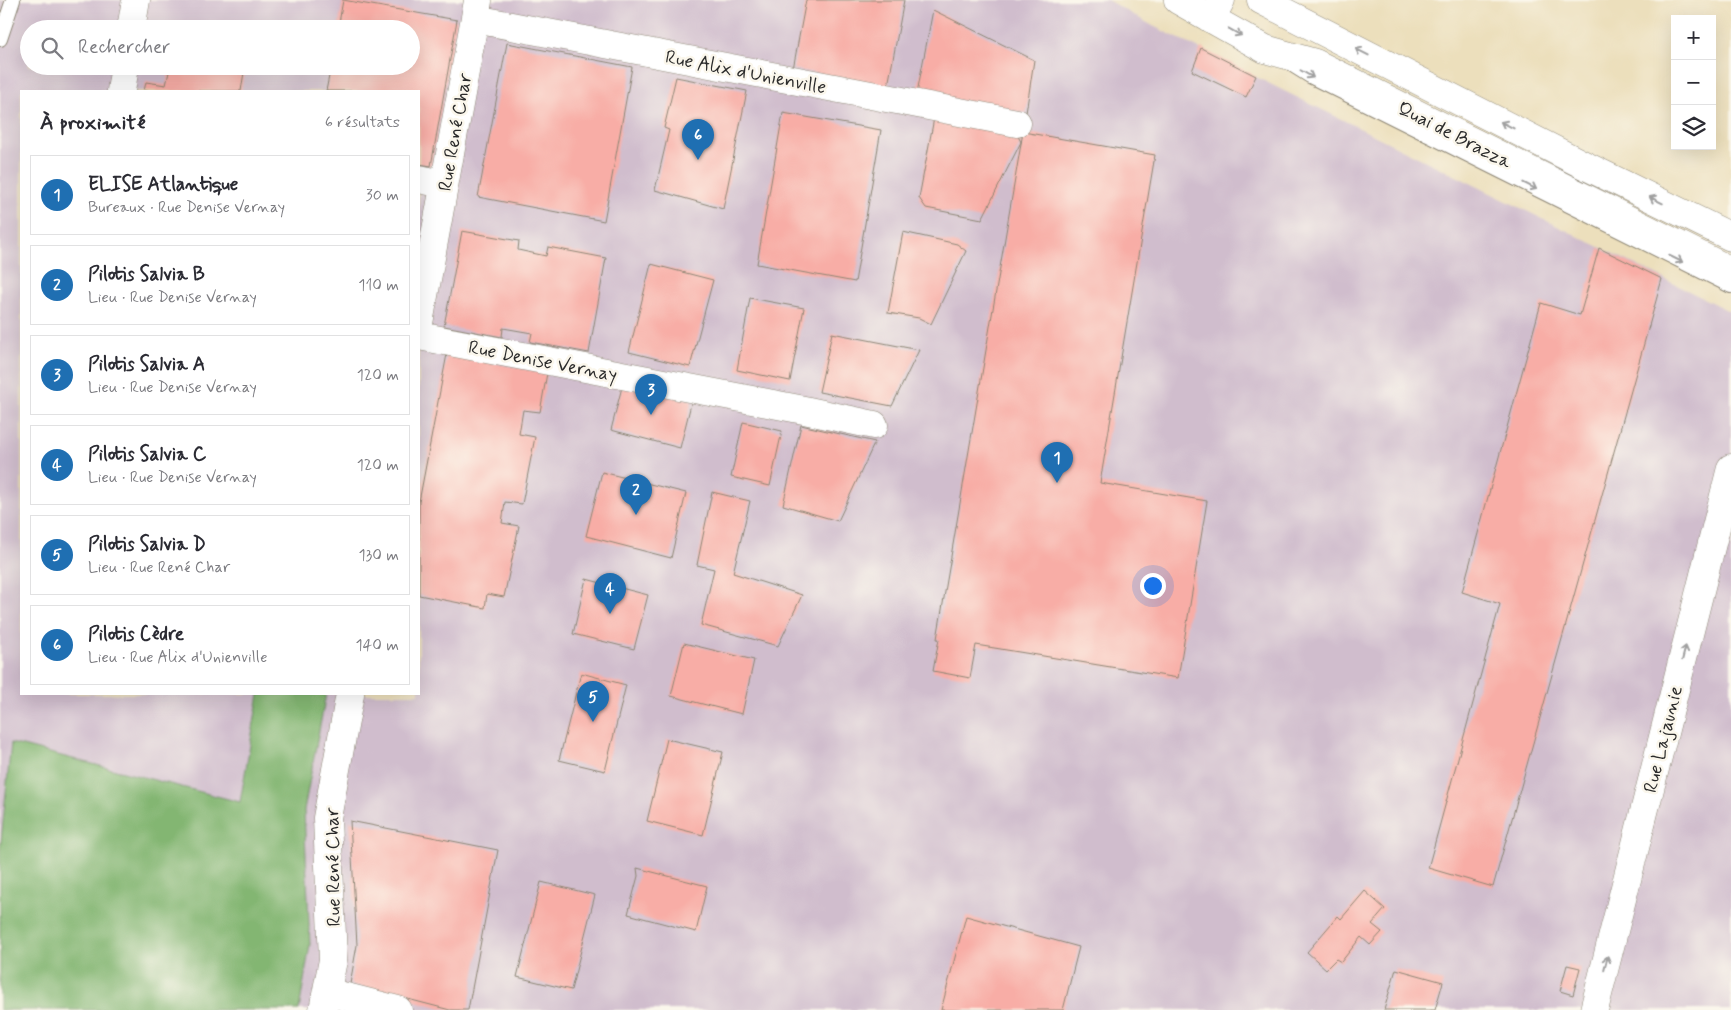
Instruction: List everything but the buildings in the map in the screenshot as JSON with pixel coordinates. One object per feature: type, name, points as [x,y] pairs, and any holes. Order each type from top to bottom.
[{"type":"street","points":[[133,20],[136,0]]},
{"type":"street","name":"Quai de Brazza","points":[[1178,0],[1216,9],[1265,49],[1315,63],[1731,271]]},
{"type":"street","name":"Quai de Brazza","points":[[1261,0],[1731,237]]},
{"type":"street","name":"Rue Alix d'Unienville","points":[[477,9],[1018,123]]},
{"type":"street","name":"Rue René Char","points":[[420,312],[432,181],[477,9]]},
{"type":"street","points":[[121,90],[124,75]]},
{"type":"street","name":"Rue Denise Vernay","points":[[420,336],[874,424]]},
{"type":"street","name":"Rue Lajaunie","points":[[1594,1010],[1731,468]]},
{"type":"street","name":"Rue René Char","points":[[325,1001],[333,960],[327,818],[350,695]]},
{"type":"street","points":[[325,1001],[398,1010]]},
{"type":"lane","points":[[0,39],[13,0]]},
{"type":"lane","points":[[1265,49],[1310,76],[1731,286]]},
{"type":"shaded area","points":[[0,0],[1107,0],[1153,26],[1731,312],[1731,1010],[0,1010]]},
{"type":"green space","points":[[259,695],[326,695],[304,810],[310,945],[299,1010],[0,1010],[0,851],[11,743],[240,802]]},
{"type":"place","name":"Pilotis Cèdre","points":[[698,160]]},
{"type":"place","name":"Pilotis Salvia A","points":[[651,415]]},
{"type":"place","name":"ELISE Atlantique","points":[[1057,483]]},
{"type":"place","name":"Pilotis Salvia B","points":[[636,515]]},
{"type":"place","name":"Pilotis Salvia C","points":[[610,614]]},
{"type":"place","name":"Pilotis Salvia D","points":[[593,722]]}]
